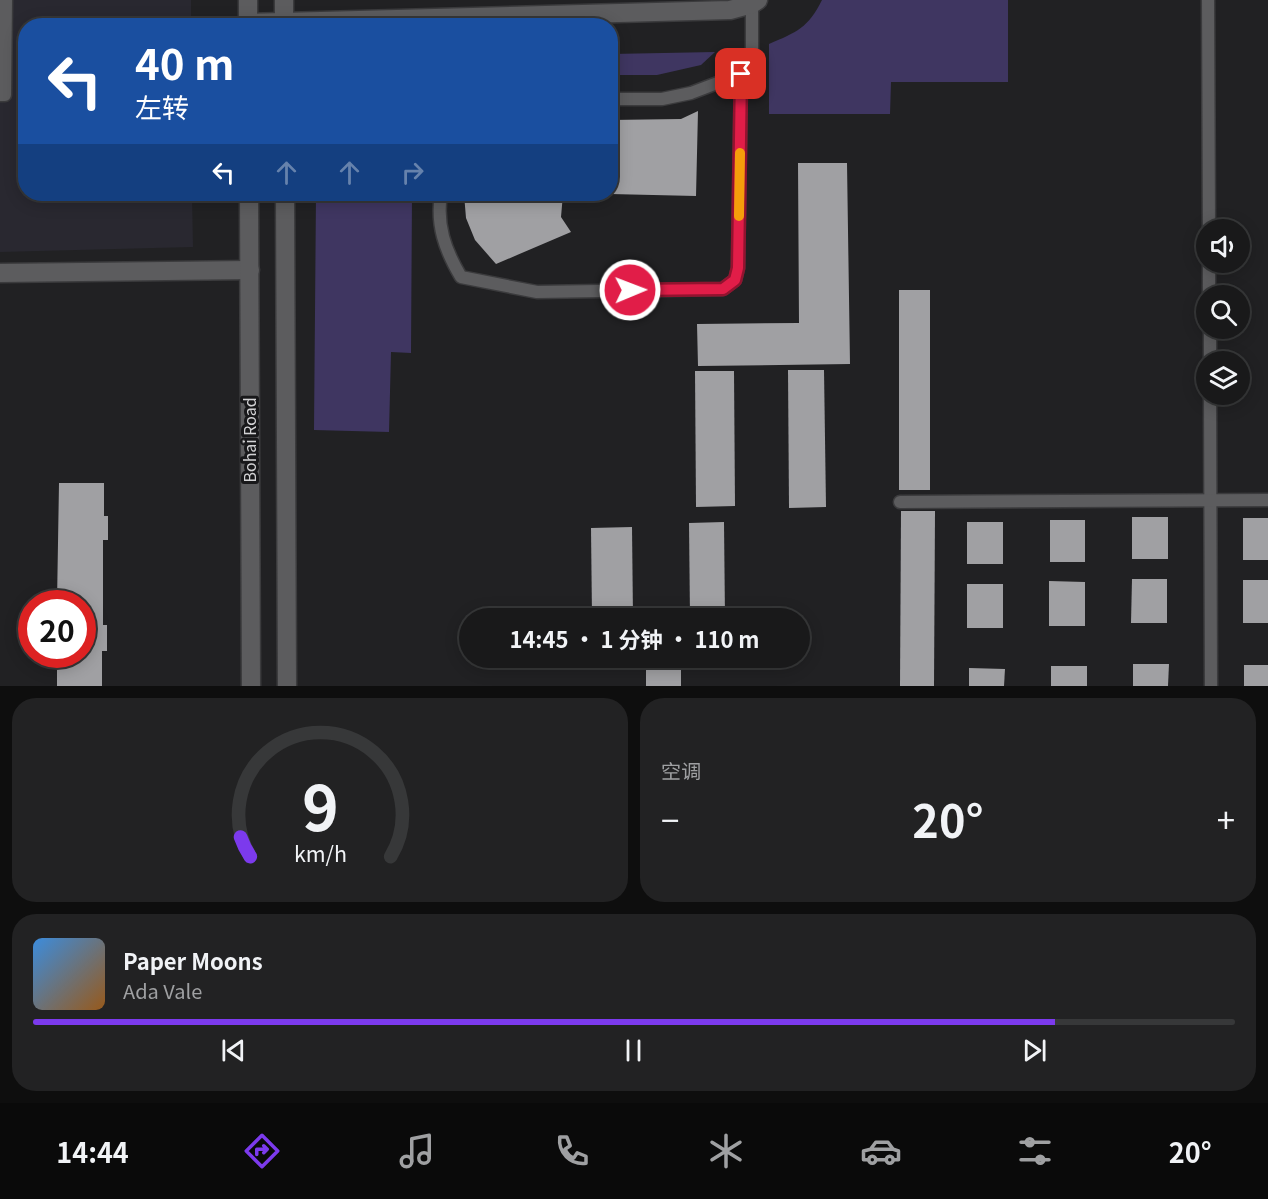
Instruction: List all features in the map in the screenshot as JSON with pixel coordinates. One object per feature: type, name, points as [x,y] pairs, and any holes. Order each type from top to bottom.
[{"type":"main road","points":[[248,0],[248,18]]},
{"type":"main road","points":[[284,0],[284,18]]},
{"type":"main road","points":[[475,18],[730,10],[755,2]]},
{"type":"main road","name":"Bohai Road","points":[[249,201],[251,686]]},
{"type":"main road","points":[[285,201],[287,686]]},
{"type":"main road","points":[[0,273],[250,270]]},
{"type":"lane","points":[[0,95],[5,95],[6,0]]},
{"type":"lane","points":[[1208,0],[1209,219]]},
{"type":"lane","points":[[440,201],[438,215],[447,254],[461,277],[537,292],[723,289],[735,280],[738,268],[741,74],[752,58],[755,2]]},
{"type":"lane","points":[[618,99],[662,99],[691,93],[741,74]]},
{"type":"lane","points":[[1210,405],[1211,686]]},
{"type":"lane","points":[[900,502],[1268,500]]},
{"type":"shaded area","points":[[0,0],[191,0],[191,18],[18,18],[18,201],[192,201],[193,247],[0,252]]},
{"type":"shaded area","points":[[822,0],[1008,0],[1008,82],[891,82],[890,114],[769,114],[769,44],[801,28],[812,17]]},
{"type":"shaded area","points":[[715,52],[701,65],[657,75],[618,75],[618,54]]},
{"type":"shaded area","points":[[316,201],[412,201],[411,353],[391,352],[389,432],[314,430]]},
{"type":"building","points":[[698,111],[696,196],[618,194],[618,120],[681,119]]},
{"type":"building","points":[[798,163],[847,163],[850,364],[698,366],[697,324],[799,323]]},
{"type":"building","points":[[465,201],[562,201],[561,217],[571,232],[496,264],[475,240],[466,218]]},
{"type":"building","points":[[899,290],[930,290],[930,490],[899,490]]},
{"type":"building","points":[[788,370],[824,370],[826,507],[789,508]]},
{"type":"building","points":[[695,371],[734,371],[735,506],[696,507]]},
{"type":"building","points":[[59,483],[104,483],[104,516],[108,516],[108,540],[103,540],[103,625],[107,625],[107,651],[102,651],[102,686],[57,686],[57,668],[96,668],[96,590],[57,590]]},
{"type":"building","points":[[901,511],[935,511],[934,686],[900,686]]},
{"type":"building","points":[[1132,517],[1168,517],[1168,559],[1132,559]]},
{"type":"building","points":[[1243,518],[1268,518],[1268,560],[1243,560]]},
{"type":"building","points":[[1050,520],[1085,520],[1085,562],[1050,562]]},
{"type":"building","points":[[724,522],[725,608],[690,608],[689,523]]},
{"type":"building","points":[[967,522],[1003,522],[1003,564],[967,564]]},
{"type":"building","points":[[632,527],[633,608],[592,608],[591,528]]},
{"type":"building","points":[[1132,579],[1167,579],[1167,623],[1131,623]]},
{"type":"building","points":[[1243,580],[1268,580],[1268,623],[1243,623]]},
{"type":"building","points":[[1049,581],[1085,582],[1085,626],[1049,626]]},
{"type":"building","points":[[967,584],[1003,584],[1003,628],[967,628]]},
{"type":"building","points":[[1133,664],[1169,664],[1168,686],[1133,686]]},
{"type":"building","points":[[1244,665],[1268,665],[1268,686],[1244,686]]},
{"type":"building","points":[[1051,666],[1087,666],[1087,686],[1051,686]]},
{"type":"building","points":[[969,668],[1005,669],[1004,686],[969,686]]},
{"type":"building","points":[[681,669],[681,686],[646,686],[646,670]]},
{"type":"slow traffic","points":[[739,216],[740,153]]},
{"type":"route","points":[[630,290],[723,289],[735,280],[738,268],[741,74]]}]
